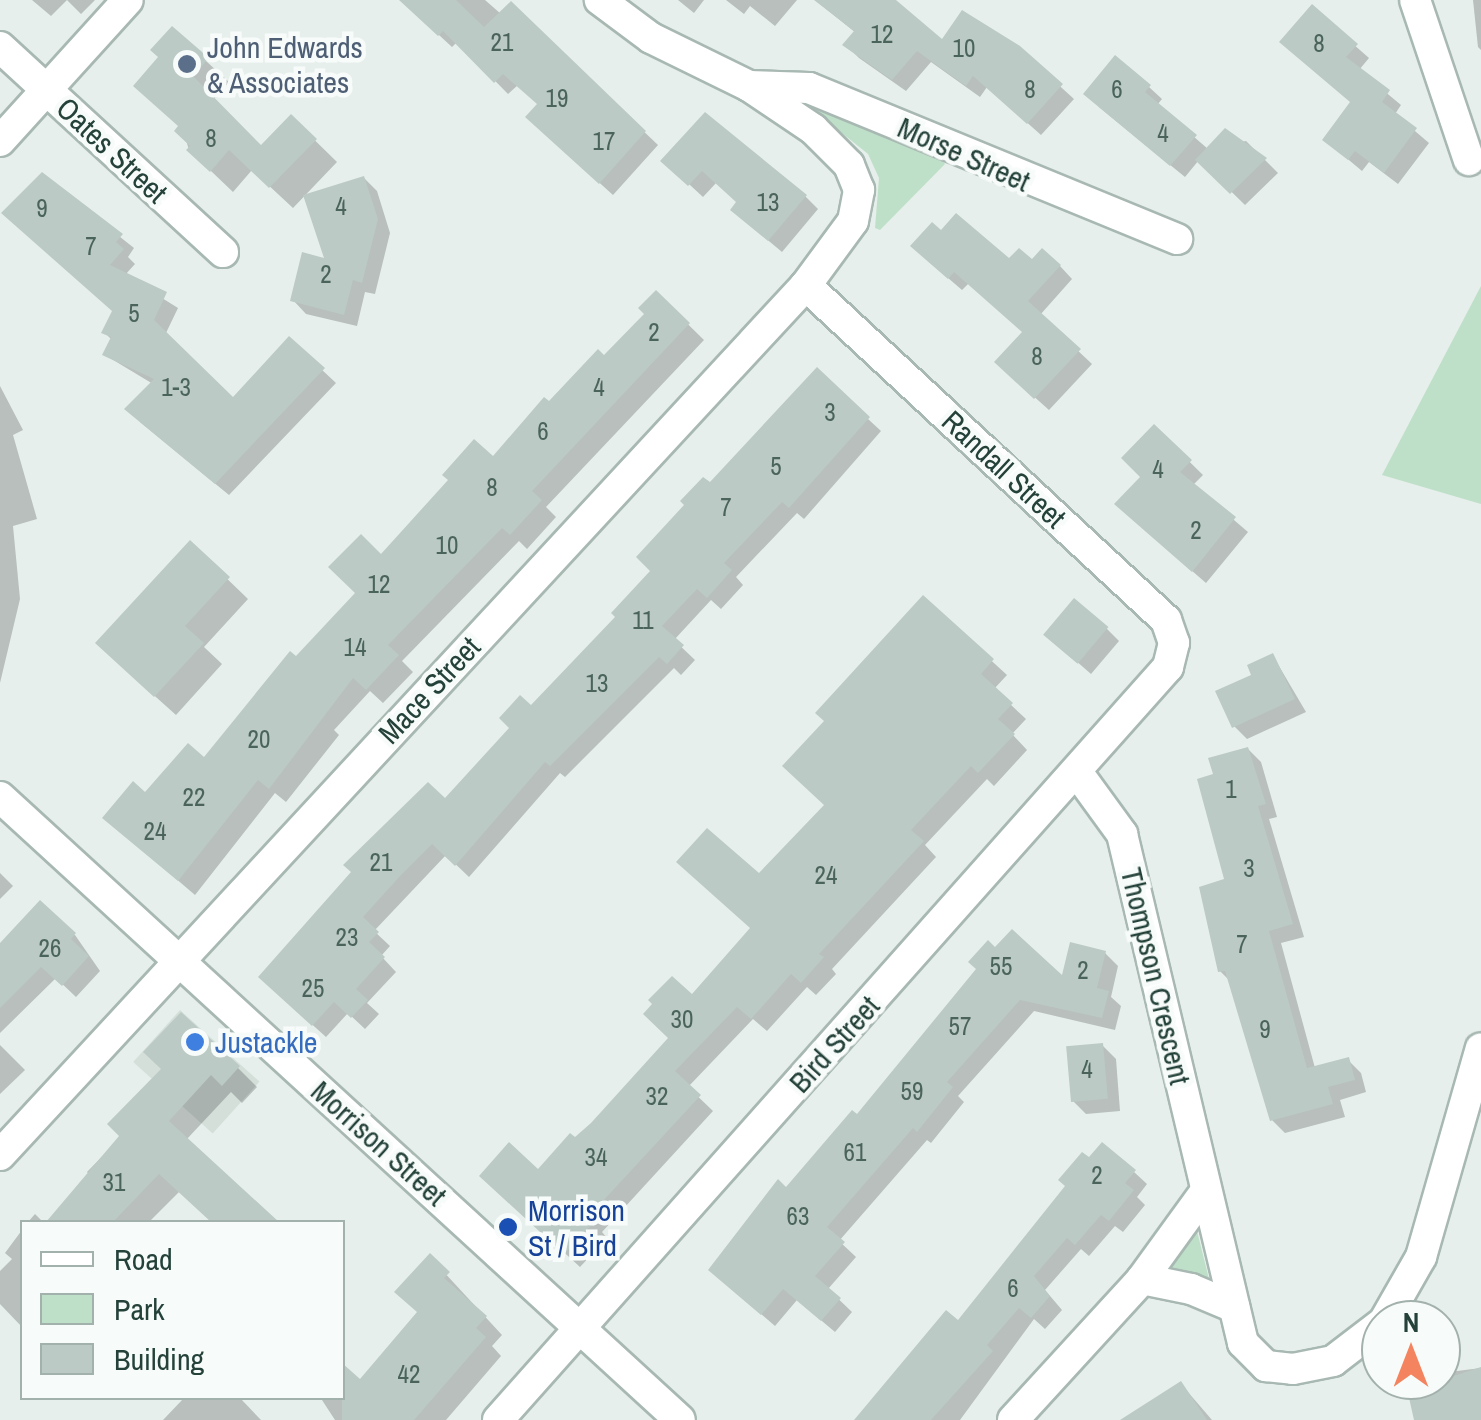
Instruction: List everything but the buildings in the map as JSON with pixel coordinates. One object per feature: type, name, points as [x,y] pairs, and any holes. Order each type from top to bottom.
[{"type":"street","points":[[0,141],[128,0]]},
{"type":"street","name":"Morse Street","points":[[600,0],[651,38],[749,86],[813,129],[849,165],[859,190],[853,221]]},
{"type":"street","points":[[1415,0],[1469,160]]},
{"type":"street","name":"Oates Street","points":[[0,48],[223,252]]},
{"type":"street","name":"Morse Street","points":[[749,86],[809,88],[1177,240]]},
{"type":"street","name":"Mace Street","points":[[0,1155],[806,285],[853,221]]},
{"type":"street","name":"Randall Street","points":[[806,285],[1166,620],[1174,642],[1168,667]]},
{"type":"street","name":"Bird Street","points":[[498,1420],[1168,667]]},
{"type":"street","name":"Thompson Crescent","points":[[1077,772],[1122,834],[1244,1342],[1266,1366],[1333,1360],[1361,1339]]},
{"type":"street","name":"Morrison Street","points":[[0,796],[176,962],[680,1420]]},
{"type":"street","points":[[1401,1300],[1420,1258],[1481,1048]]},
{"type":"street","points":[[1013,1420],[1142,1279],[1205,1192]]},
{"type":"street","points":[[1142,1279],[1191,1289],[1234,1308]]},
{"type":"shaded area","points":[[180,1010],[260,1082],[213,1134],[133,1062]]},
{"type":"green space","points":[[816,102],[934,151],[945,164],[880,230],[875,228],[879,178],[868,154],[812,109]]},
{"type":"green space","points":[[1481,286],[1481,504],[1382,475]]},
{"type":"green space","points":[[1197,1231],[1209,1279],[1166,1270]]},
{"type":"place","name":"John Edwards & Associates","points":[[187,64]]},
{"type":"place","name":"Justackle","points":[[195,1042]]},
{"type":"place","name":"Morrison St / Bird","points":[[508,1227]]}]
